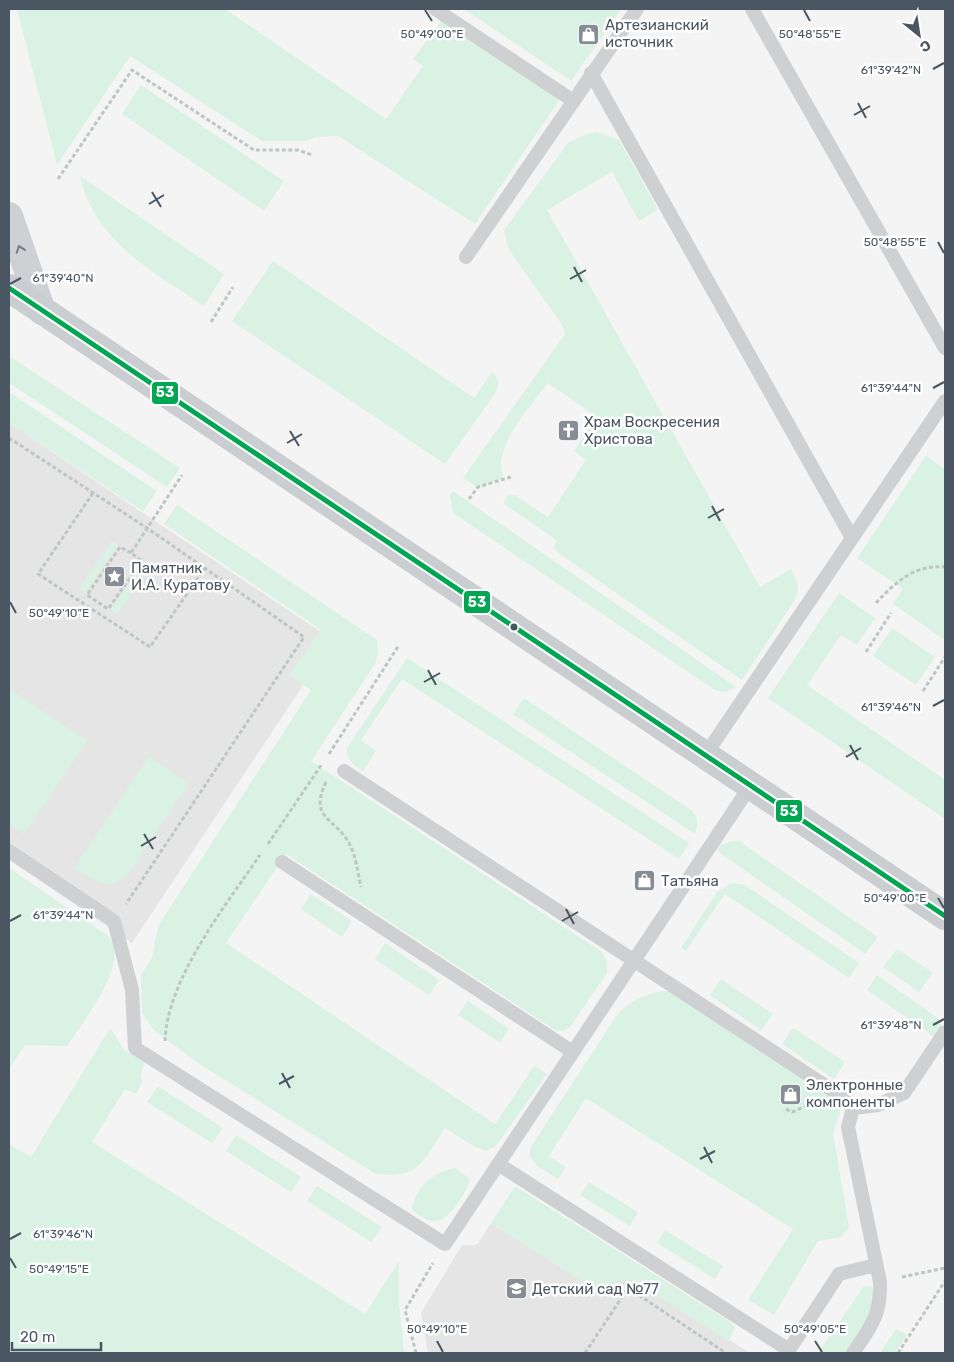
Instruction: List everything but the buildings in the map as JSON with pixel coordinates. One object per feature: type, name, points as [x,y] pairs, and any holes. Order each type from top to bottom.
[{"type":"main road","points":[[9,288],[945,916]]},
{"type":"street","points":[[9,216],[42,311]]},
{"type":"lane","points":[[435,9],[572,100]]},
{"type":"lane","points":[[466,257],[636,9]]},
{"type":"lane","points":[[752,9],[945,348]]},
{"type":"lane","points":[[591,73],[852,538]]},
{"type":"lane","points":[[706,754],[945,401]]},
{"type":"lane","points":[[344,771],[836,1092],[853,1108]]},
{"type":"lane","points":[[9,851],[114,921],[132,990],[135,1048],[445,1244],[751,785]]},
{"type":"lane","points":[[282,862],[573,1052]]},
{"type":"lane","points":[[853,1108],[878,1105],[904,1093],[945,1032]]},
{"type":"lane","points":[[853,1108],[848,1127],[880,1282],[880,1301],[876,1319],[853,1353]]},
{"type":"lane","points":[[498,1164],[789,1350],[839,1274],[876,1265]]},
{"type":"path","points":[[58,179],[132,70],[254,150],[298,150],[312,155]]},
{"type":"path","points":[[211,322],[234,287]]},
{"type":"path","points":[[9,438],[147,528],[304,637],[114,921]]},
{"type":"path","points":[[130,553],[182,475]]},
{"type":"path","points":[[469,498],[478,487],[512,476]]},
{"type":"path","points":[[93,493],[38,574],[150,647],[205,568]]},
{"type":"path","points":[[120,547],[130,553],[142,560],[108,609],[88,595],[120,547]]},
{"type":"path","points":[[876,603],[899,580],[912,573],[945,567]]},
{"type":"path","points":[[94,611],[99,603]]},
{"type":"path","points":[[866,652],[891,613]]},
{"type":"path","points":[[164,1067],[165,1033],[175,993],[203,940],[399,645]]},
{"type":"path","points":[[923,691],[945,657]]},
{"type":"path","points":[[329,753],[329,777],[320,796],[320,807],[329,821],[341,831],[350,846],[370,920]]},
{"type":"path","points":[[330,760],[344,771]]},
{"type":"path","points":[[416,1353],[405,1310],[445,1244]]},
{"type":"path","points":[[880,1282],[945,1268]]},
{"type":"path","points":[[898,1353],[945,1281]]},
{"type":"path","points":[[585,1353],[628,1288],[726,1353]]},
{"type":"shaded area","points":[[9,423],[333,640],[132,943],[9,860]]},
{"type":"shaded area","name":"Детский сад №77","points":[[491,1223],[605,1295],[613,1284],[631,1279],[750,1353],[428,1353],[421,1313],[462,1245],[477,1245]]},
{"type":"green space","points":[[17,9],[225,9],[386,119],[423,66],[413,59],[442,20],[560,99],[475,224],[338,136],[316,137],[306,141],[262,141],[130,56],[57,165]]},
{"type":"green space","points":[[464,9],[621,9],[571,81]]},
{"type":"green space","points":[[141,85],[284,181],[264,211],[122,114]]},
{"type":"green space","points":[[596,132],[619,140],[658,210],[639,221],[612,172],[547,210],[760,587],[791,569],[797,583],[796,598],[742,680],[557,552],[554,548],[556,540],[503,503],[508,495],[514,495],[548,517],[586,460],[574,451],[597,417],[548,383],[523,415],[508,440],[501,466],[503,478],[477,487],[463,478],[565,334],[563,326],[509,250],[504,230],[568,143]]},
{"type":"green space","points":[[80,176],[224,274],[204,306],[146,267],[112,237],[98,219],[88,199]]},
{"type":"green space","points":[[273,261],[474,398],[492,372],[495,374],[498,381],[496,392],[445,464],[232,321]]},
{"type":"green space","points":[[9,356],[180,468],[167,487],[9,383]]},
{"type":"green space","points":[[9,392],[157,491],[143,511],[9,423]]},
{"type":"green space","points":[[926,456],[945,469],[945,640],[893,604],[903,589],[857,558]]},
{"type":"green space","points":[[453,491],[736,687],[726,692],[715,690],[453,513],[450,496]]},
{"type":"green space","points":[[177,505],[377,640],[378,654],[375,664],[311,761],[602,952],[607,961],[607,973],[570,1027],[562,1031],[555,1030],[286,854],[226,943],[495,1124],[534,1066],[547,1074],[496,1146],[486,1151],[475,1147],[445,1128],[418,1166],[401,1174],[374,1173],[198,1063],[154,1030],[142,1013],[141,975],[152,958],[158,926],[311,690],[289,675],[321,630],[164,524]]},
{"type":"green space","points":[[112,541],[118,545],[85,593],[79,589]]},
{"type":"green space","points":[[144,562],[150,566],[117,614],[111,610]]},
{"type":"green space","points":[[839,593],[875,618],[857,645],[841,635],[807,685],[945,780],[945,819],[768,698]]},
{"type":"green space","points":[[892,628],[935,657],[916,685],[873,656]]},
{"type":"green space","points":[[407,658],[689,843],[679,859],[402,679],[361,740],[376,751],[363,771],[357,767],[349,759],[347,748]]},
{"type":"green space","points":[[9,689],[87,741],[24,834],[9,824]]},
{"type":"green space","points":[[524,698],[691,810],[697,821],[695,834],[513,714]]},
{"type":"green space","points":[[149,757],[189,783],[127,876],[113,883],[94,880],[74,868]]},
{"type":"green space","points":[[739,841],[878,937],[865,954],[717,851],[720,845]]},
{"type":"green space","points":[[9,868],[107,935],[114,946],[114,959],[103,991],[67,1046],[25,1045],[9,1069]]},
{"type":"green space","points":[[732,883],[745,885],[859,963],[849,978],[725,894],[686,951],[681,948],[717,892]]},
{"type":"green space","points":[[311,894],[352,921],[342,937],[301,909]]},
{"type":"green space","points":[[385,943],[439,980],[429,995],[375,959]]},
{"type":"green space","points":[[897,949],[933,973],[919,992],[883,967]]},
{"type":"green space","points":[[877,975],[942,1021],[941,1031],[936,1038],[867,990]]},
{"type":"green space","points":[[721,979],[773,1014],[761,1030],[710,995]]},
{"type":"green space","points":[[660,991],[673,991],[838,1101],[840,1112],[833,1133],[849,1228],[841,1237],[818,1241],[774,1315],[748,1300],[793,1229],[586,1098],[549,1156],[566,1167],[558,1179],[536,1165],[529,1155],[532,1145],[619,1012],[636,999]]},
{"type":"green space","points":[[468,1001],[509,1029],[500,1043],[458,1015]]},
{"type":"green space","points":[[110,1028],[125,1051],[144,1062],[140,1078],[143,1081],[136,1094],[125,1089],[92,1142],[365,1314],[399,1261],[399,1303],[404,1353],[9,1353],[9,1144],[31,1157]]},
{"type":"green space","points":[[793,1028],[845,1062],[834,1079],[782,1044]]},
{"type":"green space","points":[[158,1086],[223,1128],[212,1143],[147,1102]]},
{"type":"green space","points":[[236,1135],[301,1177],[291,1192],[226,1151]]},
{"type":"green space","points":[[455,1168],[470,1179],[460,1200],[449,1214],[444,1218],[433,1221],[420,1216],[412,1210],[417,1194],[426,1182],[439,1173]]},
{"type":"green space","points":[[589,1182],[638,1212],[630,1226],[580,1195]]},
{"type":"green space","points":[[317,1186],[382,1227],[371,1242],[307,1201]]},
{"type":"green space","points":[[515,1186],[730,1322],[735,1328],[728,1341],[631,1279],[613,1284],[605,1295],[491,1223]]},
{"type":"green space","points":[[665,1230],[723,1266],[715,1279],[657,1243]]},
{"type":"green space","points":[[864,1286],[874,1288],[870,1318],[846,1353],[818,1353]]},
{"type":"green space","points":[[896,1329],[907,1335],[895,1353],[880,1353]]},
{"type":"transit line","name":"53","points":[[9,288],[945,916]]},
{"type":"place","name":"Артезианский источник","points":[[589,34]]},
{"type":"place","name":"Храм Воскресения Христова","points":[[568,431]]},
{"type":"place","name":"Памятник И.А. Куратову","points":[[115,577]]},
{"type":"place","name":"Татьяна","points":[[645,881]]},
{"type":"place","name":"Электронные компоненты","points":[[790,1094]]},
{"type":"place","name":"Детский сад №77","points":[[516,1289]]}]
